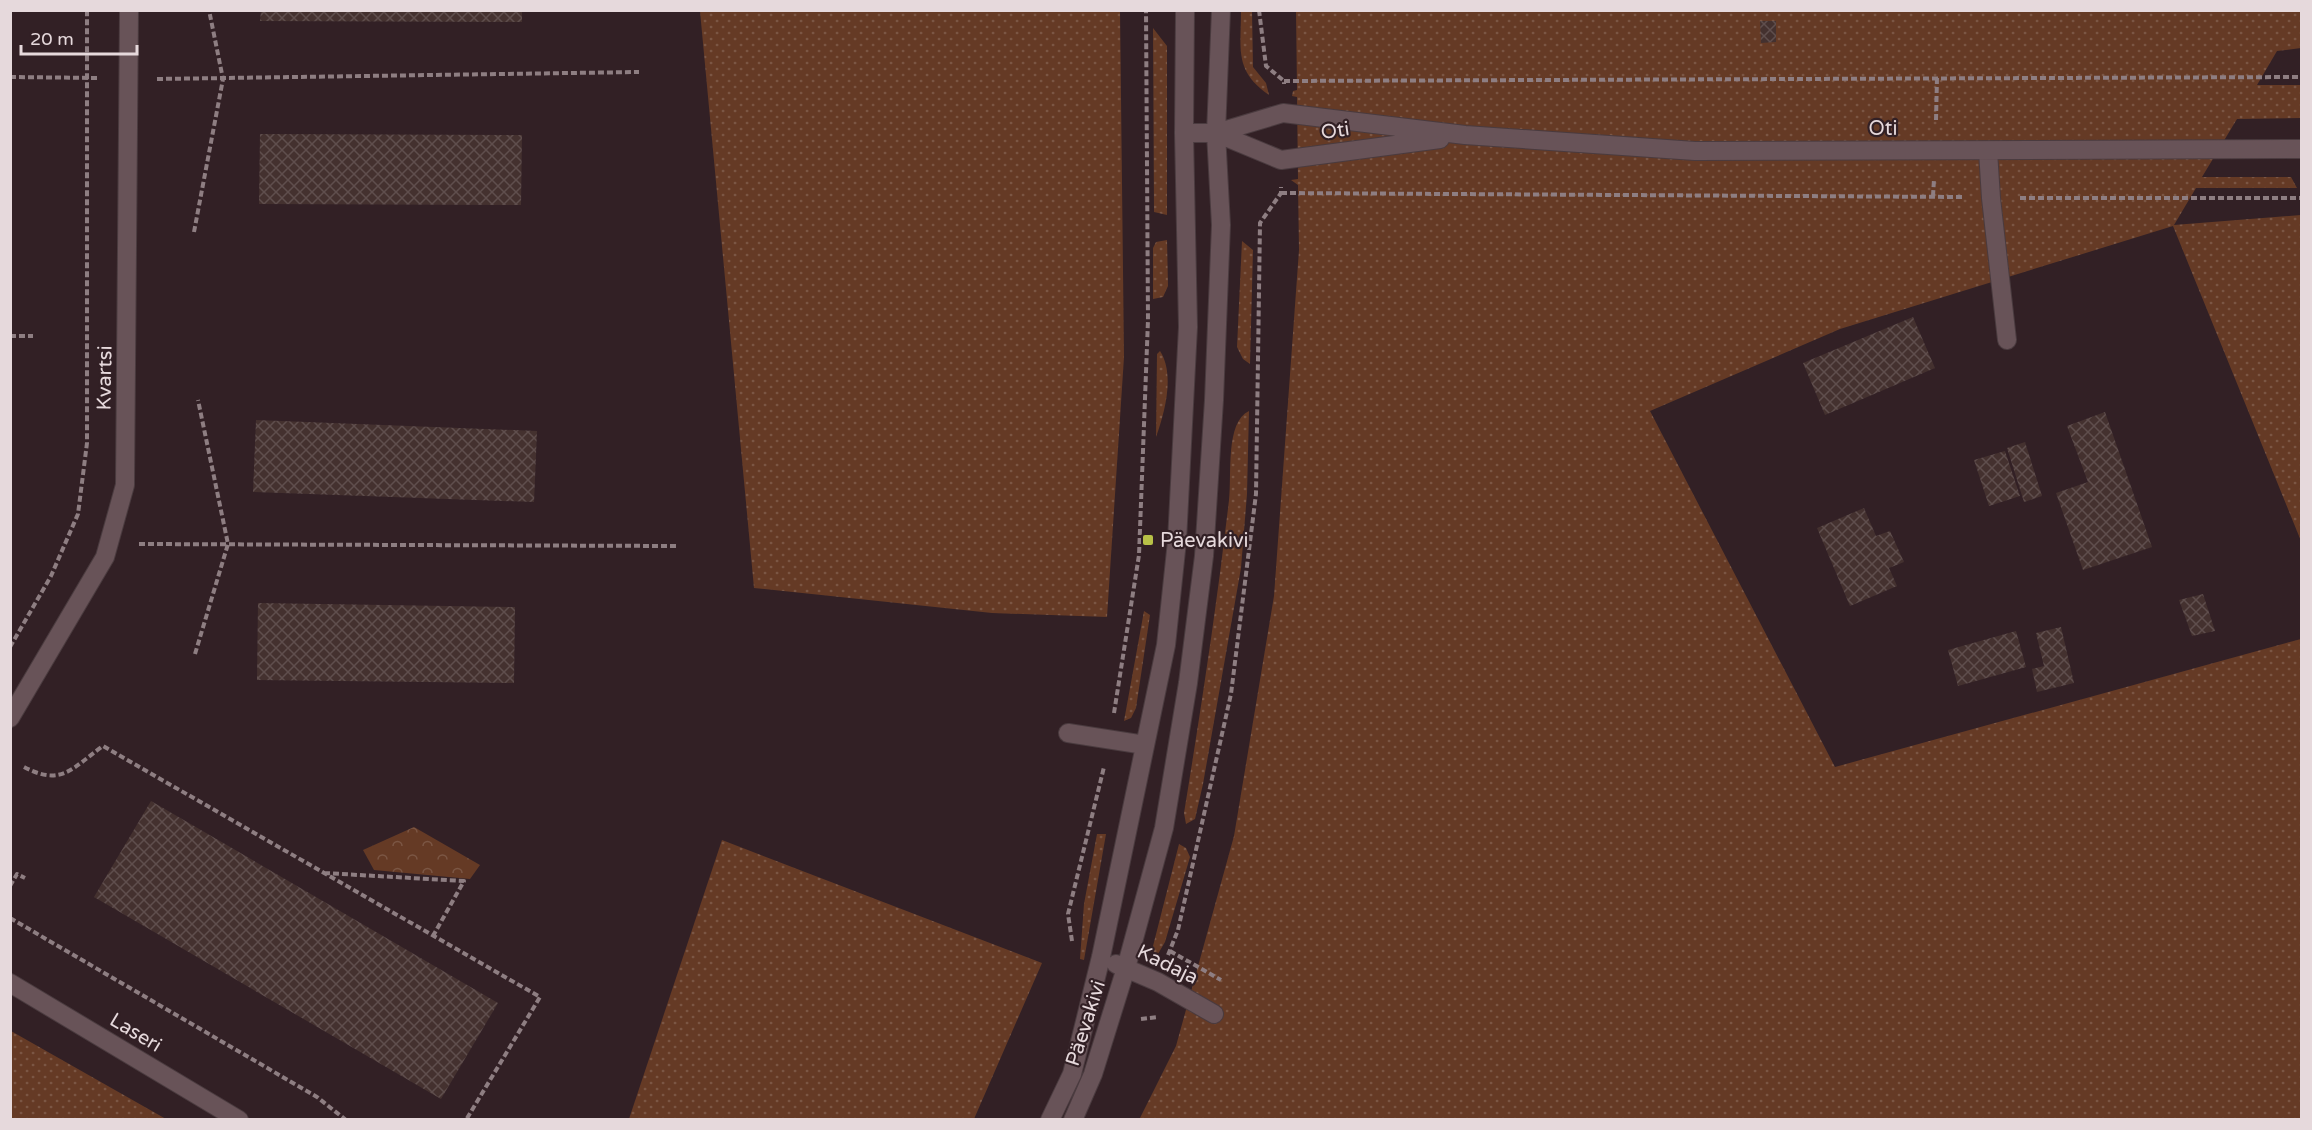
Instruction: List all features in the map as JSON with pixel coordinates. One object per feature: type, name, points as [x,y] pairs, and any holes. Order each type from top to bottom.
[{"type":"street","name":"Kvartsi","points":[[10,718],[105,557],[125,485],[128,228],[126,79],[129,10]]},
{"type":"street","name":"Päevakivi","points":[[1050,1119],[1072,1074],[1101,957],[1166,645],[1177,541],[1188,327],[1184,133],[1185,10]]},
{"type":"street","name":"Päevakivi","points":[[1073,1119],[1093,1074],[1126,968],[1164,828],[1188,683],[1204,556],[1221,225],[1216,133],[1221,10]]},
{"type":"street","name":"Oti","points":[[1184,133],[1216,133],[1283,112],[1465,135],[1695,151],[2301,149]]},
{"type":"street","name":"Oti","points":[[1216,133],[1281,160],[1465,135]]},
{"type":"street","points":[[1988,151],[2007,340]]},
{"type":"street","points":[[1068,733],[1145,745]]},
{"type":"street","name":"Kadaja","points":[[1101,957],[1214,1014]]},
{"type":"street","name":"Laseri","points":[[10,983],[239,1119]]},
{"type":"path","points":[[10,646],[51,576],[78,514],[87,443],[87,10]]},
{"type":"path","points":[[194,232],[223,79],[208,10]]},
{"type":"path","points":[[1073,949],[1068,914],[1110,740],[1139,555],[1148,320],[1146,10]]},
{"type":"path","points":[[10,77],[223,79],[639,72]]},
{"type":"path","points":[[1284,81],[2301,77]]},
{"type":"path","points":[[1281,193],[2301,198]]},
{"type":"path","points":[[10,336],[33,336]]},
{"type":"path","points":[[195,654],[228,544],[198,400]]},
{"type":"path","points":[[139,544],[676,546]]},
{"type":"path","points":[[24,767],[42,776],[62,776],[103,746],[540,998],[466,1119]]},
{"type":"path","points":[[323,873],[464,881],[433,936]]},
{"type":"path","points":[[10,886],[17,874],[25,878]]},
{"type":"path","points":[[10,918],[317,1097],[346,1119]]},
{"type":"path","points":[[1170,951],[1221,980]]},
{"type":"green space","points":[[700,11],[1120,11],[1124,357],[1107,617],[992,613],[754,588]]},
{"type":"green space","points":[[1241,11],[1252,11],[1253,67],[1266,83],[1269,95],[1250,77],[1245,68],[1241,48]]},
{"type":"green space","points":[[1296,11],[2301,11],[2301,48],[2277,51],[2257,85],[2301,85],[2301,118],[2237,119],[2202,177],[2291,177],[2297,188],[2196,188],[2174,225],[2301,215],[2301,541],[2173,226],[1840,329],[1650,411],[1835,767],[2301,639],[2301,1119],[1139,1120],[1176,1046],[1234,836],[1274,596],[1299,250],[1298,185],[1291,180],[1298,179],[1297,97],[1292,96],[1293,91],[1297,90]]},
{"type":"green space","points":[[1153,28],[1167,46],[1167,215],[1154,212]]},
{"type":"green space","points":[[1167,240],[1168,286],[1163,297],[1153,299],[1153,248],[1156,242]]},
{"type":"green space","points":[[1242,241],[1253,250],[1250,364],[1243,359],[1237,347]]},
{"type":"green space","points":[[1160,351],[1165,360],[1168,382],[1163,416],[1156,437],[1157,354]]},
{"type":"green space","points":[[1249,411],[1247,494],[1241,568],[1203,784],[1195,819],[1186,824],[1184,813],[1229,500],[1231,450],[1236,426],[1241,417]]},
{"type":"green space","points":[[1144,611],[1150,615],[1136,708],[1131,718],[1124,721]]},
{"type":"green space","points":[[414,827],[480,865],[470,879],[374,870],[363,850]]},
{"type":"green space","points":[[1097,834],[1106,834],[1084,960],[1080,959],[1084,904]]},
{"type":"green space","points":[[722,840],[1042,963],[974,1119],[629,1119]]},
{"type":"green space","points":[[1179,844],[1186,848],[1190,857],[1165,942],[1155,959],[1153,946]]},
{"type":"green space","points":[[11,1031],[166,1119],[11,1119]]},
{"type":"building","points":[[261,10],[522,10],[522,22],[260,21]]},
{"type":"building","points":[[1760,21],[1776,21],[1776,42],[1761,43]]},
{"type":"building","points":[[260,134],[522,135],[521,205],[259,204]]},
{"type":"building","points":[[1913,317],[1935,368],[1825,415],[1803,363]]},
{"type":"building","points":[[2105,412],[2152,547],[2083,570],[2056,493],[2088,482],[2067,426]]},
{"type":"building","points":[[256,420],[537,431],[534,502],[253,492]]},
{"type":"building","points":[[2025,442],[2042,496],[2024,502],[2007,448]]},
{"type":"building","points":[[2005,451],[2020,496],[1989,506],[1974,460]]},
{"type":"building","points":[[1864,508],[1876,536],[1890,531],[1904,562],[1889,568],[1897,586],[1850,606],[1817,528]]},
{"type":"building","points":[[2203,594],[2215,631],[2192,636],[2179,600]]},
{"type":"building","points":[[258,603],[515,607],[514,683],[257,680]]},
{"type":"building","points":[[2061,627],[2074,683],[2037,692],[2032,669],[2044,666],[2036,633]]},
{"type":"building","points":[[2016,631],[2026,667],[1958,686],[1948,650]]},
{"type":"building","points":[[151,801],[498,1003],[441,1099],[94,897]]},
{"type":"place","name":"Päevakivi","points":[[1148,540]]}]
